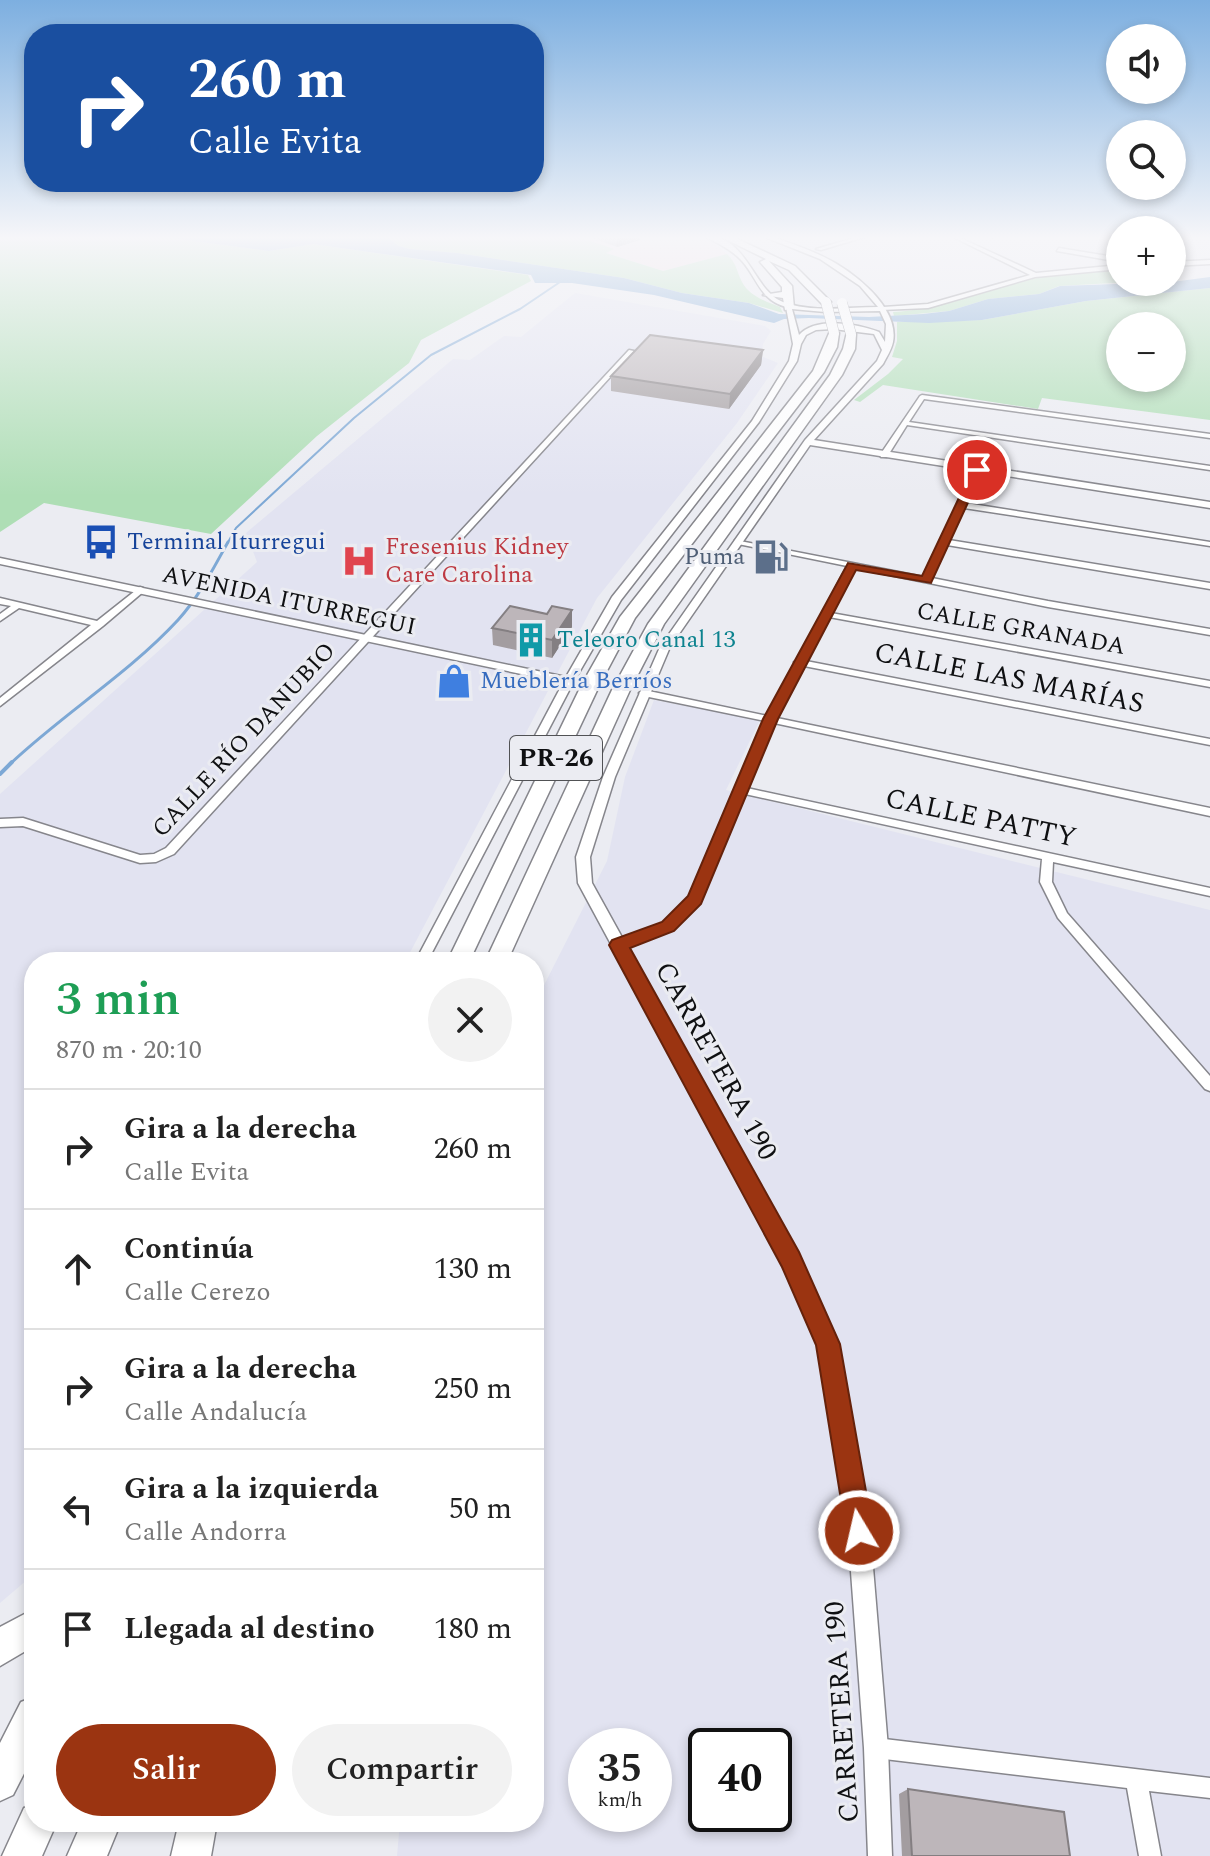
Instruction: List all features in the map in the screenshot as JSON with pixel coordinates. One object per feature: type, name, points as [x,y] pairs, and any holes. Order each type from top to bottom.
[{"type":"highway","points":[[837,323],[842,333]]},
{"type":"highway","points":[[841,323],[842,333]]},
{"type":"highway","name":"PR-26","points":[[460,952],[616,637],[653,583],[818,372],[842,333],[849,349],[836,375],[679,588],[639,653],[501,952]]},
{"type":"highway","points":[[0,1648],[24,1632]]},
{"type":"highway","points":[[0,1782],[24,1735]]},
{"type":"highway","points":[[22,1856],[33,1832]]},
{"type":"highway","points":[[87,1856],[98,1832]]},
{"type":"highway","points":[[191,1856],[196,1832]]},
{"type":"street","points":[[797,344],[793,325],[889,325],[886,352]]},
{"type":"street","points":[[426,952],[569,681],[616,599],[755,422],[793,361],[804,332],[814,328],[862,328],[877,333],[886,352]]},
{"type":"street","name":"CALLE RÍO DANUBIO","points":[[0,823],[23,822],[140,859],[156,858],[170,851],[631,351]]},
{"type":"street","name":"CARRETERA 190","points":[[880,1856],[876,1748],[859,1531],[828,1344],[791,1260],[585,883],[583,857],[609,777],[672,634],[808,442],[886,352]]},
{"type":"street","points":[[884,455],[918,399],[928,397],[1210,436]]},
{"type":"street","points":[[904,423],[1210,468]]},
{"type":"street","points":[[808,442],[1210,505]]},
{"type":"street","points":[[926,581],[977,470]]},
{"type":"street","points":[[961,505],[1210,544]]},
{"type":"street","points":[[738,542],[926,581],[1210,632]]},
{"type":"street","points":[[945,542],[1210,586]]},
{"type":"street","name":"AVENIDA ITURREGUI","points":[[0,561],[569,681]]},
{"type":"street","points":[[619,945],[668,926],[695,900],[771,719],[852,565]]},
{"type":"street","points":[[0,703],[140,590]]},
{"type":"street","points":[[0,601],[100,624]]},
{"type":"street","points":[[0,618],[18,605]]},
{"type":"street","name":"CALLE GRANADA","points":[[825,614],[1210,684]]},
{"type":"street","name":"CALLE LAS MARÍAS","points":[[799,662],[1210,742]]},
{"type":"street","points":[[644,693],[1210,812]]},
{"type":"street","name":"CALLE PATTY","points":[[742,790],[1210,892]]},
{"type":"street","points":[[1048,858],[1046,882],[1062,915],[1210,1085]]},
{"type":"street","points":[[876,1748],[1210,1788]]},
{"type":"street","points":[[1136,1779],[1150,1856]]},
{"type":"shaded area","points":[[539,323],[746,323],[765,326],[771,331],[763,344],[761,356],[778,363],[737,423],[597,598],[410,952],[24,952],[24,1583],[0,1603],[0,794],[257,562],[246,533],[453,359],[470,360],[504,336],[521,337]]},
{"type":"shaded area","points":[[654,700],[760,720],[726,790],[1210,910],[1210,1856],[397,1856],[399,1832],[544,1832],[544,985],[607,861],[625,777]]},
{"type":"green space","points":[[0,323],[453,323],[421,340],[409,363],[317,436],[211,534],[44,503],[0,532]]},
{"type":"green space","points":[[897,323],[1106,323],[1106,392],[1186,392],[1186,323],[1210,323],[1210,420],[1042,398],[1038,409],[883,385],[860,402],[854,400],[903,359],[892,357],[897,341]]},
{"type":"building","points":[[650,335],[763,350],[730,394],[611,376]]},
{"type":"building","points":[[510,606],[547,614],[552,606],[572,610],[552,640],[492,628]]},
{"type":"building","points":[[908,1789],[1064,1812],[1070,1856],[912,1856]]},
{"type":"waterway","points":[[227,544],[236,528],[354,418],[431,355],[494,323]]},
{"type":"waterway","points":[[10,764],[159,640],[186,611],[228,542]]},
{"type":"waterway","points":[[0,774],[10,764]]},
{"type":"place","name":"Terminal Iturregui","points":[[101,542]]},
{"type":"place","name":"Puma","points":[[771,557]]},
{"type":"place","name":"Fresenius Kidney Care Carolina","points":[[359,561]]},
{"type":"place","name":"Teleoro Canal 13","points":[[531,640]]},
{"type":"place","name":"Mueblería Berríos","points":[[454,681]]},
{"type":"route","points":[[859,1531],[828,1344],[791,1260],[619,945],[668,926],[695,900],[771,719],[852,565],[926,581],[977,470]]}]
